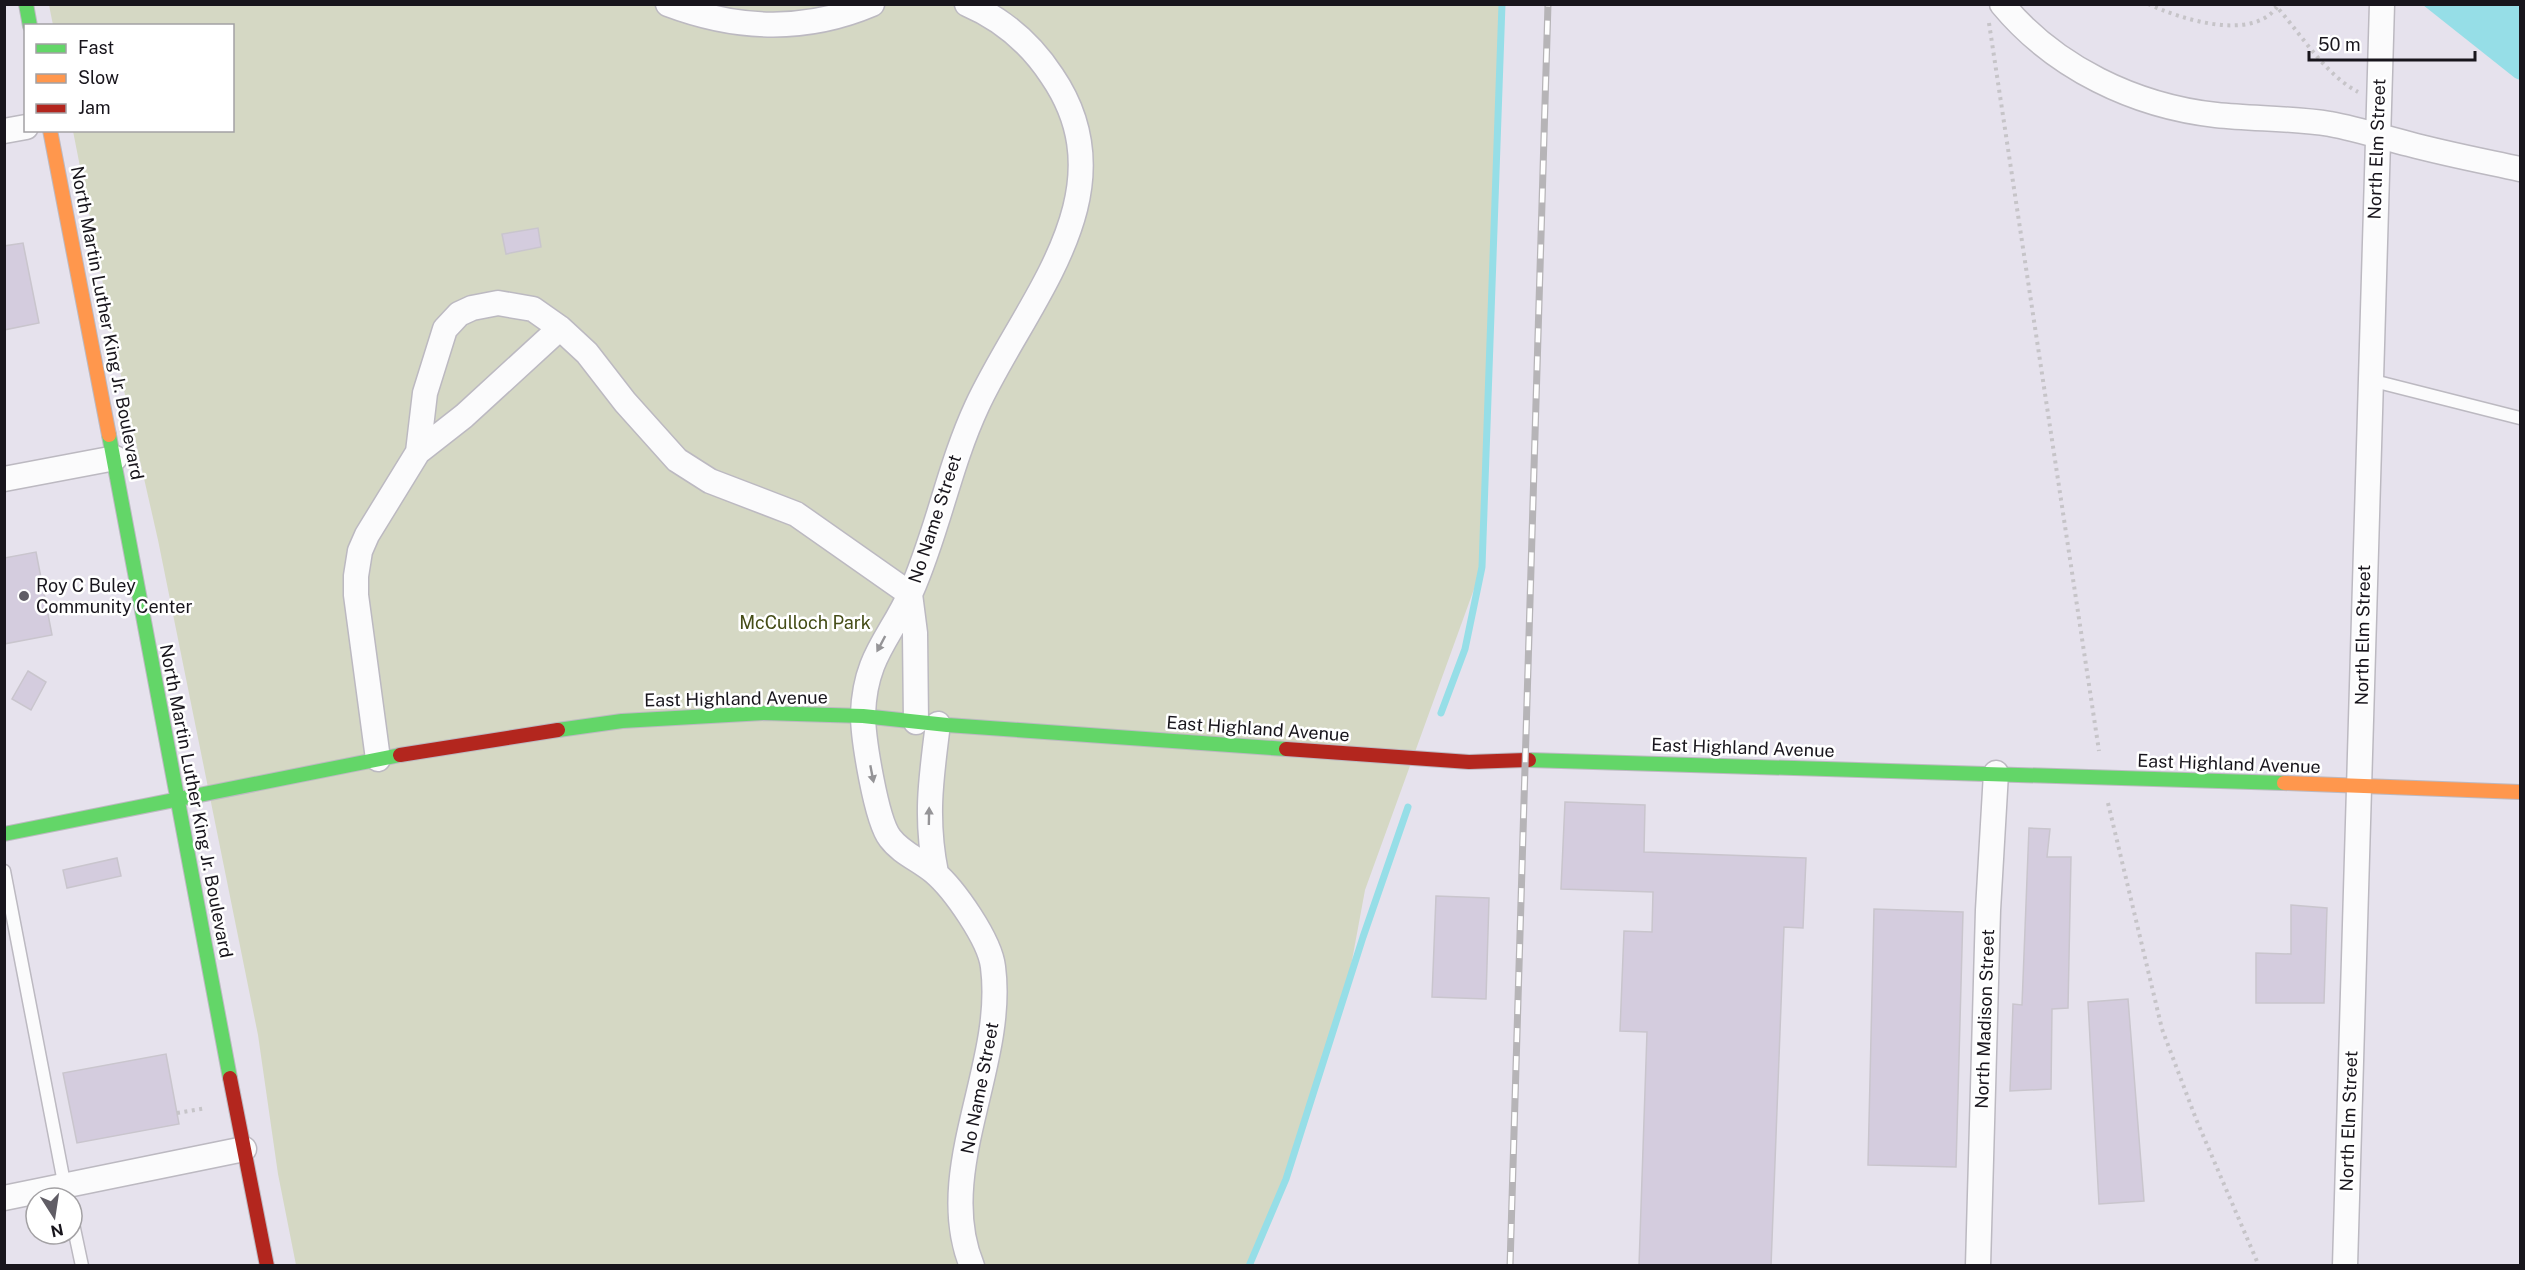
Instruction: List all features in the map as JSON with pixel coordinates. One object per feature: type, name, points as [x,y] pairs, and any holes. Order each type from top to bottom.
[{"type":"street","points":[[26,4],[30,24]]},
{"type":"street","points":[[668,4],[698,15],[758,26],[793,26],[839,17],[872,4]]},
{"type":"street","name":"No Name Street","points":[[967,4],[1006,27],[1027,44],[1061,88],[1077,134],[1080,158],[1078,199],[1070,232],[1060,256],[1004,352],[956,452],[923,565],[910,594],[870,667],[863,716],[874,786],[886,832],[893,843],[936,873],[968,913],[988,946],[993,967],[994,1017],[962,1185],[963,1239],[972,1266]]},
{"type":"street","points":[[2002,4],[2036,38],[2068,62],[2133,96],[2171,107],[2215,115],[2326,124],[2378,134],[2416,146],[2520,169]]},
{"type":"street","name":"North Elm Street","points":[[2345,1266],[2382,4]]},
{"type":"street","points":[[4,131],[24,127]]},
{"type":"street","name":"North Martin Luther King Jr. Boulevard","points":[[50,132],[115,458],[176,799],[267,1266]]},
{"type":"street","points":[[418,452],[425,393],[445,329],[454,319],[483,305],[522,305],[533,309],[560,328],[586,353],[625,402],[677,460],[711,482],[796,514],[910,594],[927,723],[929,838],[936,873]]},
{"type":"street","points":[[378,759],[356,576],[360,551],[367,535],[418,452],[464,416],[560,328]]},
{"type":"street","points":[[4,479],[115,458]]},
{"type":"street","name":"East Highland Avenue","points":[[4,834],[495,737],[622,721],[764,713],[863,716],[927,723],[1469,762],[1525,760],[1996,773],[2520,792]]},
{"type":"street","name":"North Madison Street","points":[[1978,1266],[1987,922],[1996,773]]},
{"type":"street","points":[[84,1188],[244,1149]]},
{"type":"street","points":[[4,1198],[24,1196]]},
{"type":"lane","points":[[2370,380],[2520,418]]},
{"type":"lane","points":[[4,871],[65,1186]]},
{"type":"lane","points":[[78,1246],[82,1266]]},
{"type":"path","points":[[2148,4],[2177,17],[2213,25],[2259,20],[2270,16],[2276,6],[2318,58],[2347,87]]},
{"type":"path","points":[[1988,32],[2102,777],[2162,1029],[2200,1129],[2259,1266]]},
{"type":"path","points":[[177,1113],[206,1108]]},
{"type":"green space","name":"McCulloch Park","points":[[49,5],[1503,5],[1482,567],[1365,890],[1348,982],[1293,1159],[1252,1265],[296,1265],[278,1174],[258,1035],[158,540],[123,386],[73,132],[234,132],[234,24],[53,24]]},
{"type":"water","points":[[2423,5],[2520,5],[2520,80],[2515,78]]},
{"type":"building","points":[[538,228],[541,247],[506,254],[502,234]]},
{"type":"building","points":[[23,243],[39,323],[4,330],[4,246]]},
{"type":"building","name":"Roy C Buley Community Center","points":[[36,552],[52,635],[4,644],[4,558]]},
{"type":"building","points":[[28,671],[46,682],[31,710],[12,699]]},
{"type":"building","points":[[1565,802],[1645,805],[1644,852],[1806,858],[1803,928],[1784,927],[1771,1266],[1639,1266],[1647,1032],[1620,1031],[1624,931],[1652,932],[1653,892],[1561,889]]},
{"type":"building","points":[[2029,828],[2050,829],[2047,857],[2071,857],[2068,1008],[2052,1009],[2051,1089],[2010,1091],[2013,1004],[2022,1005]]},
{"type":"building","points":[[117,858],[121,876],[67,888],[63,870]]},
{"type":"building","points":[[1436,896],[1489,898],[1486,999],[1432,997]]},
{"type":"building","points":[[2291,905],[2327,908],[2324,1003],[2256,1003],[2256,953],[2291,954]]},
{"type":"building","points":[[1874,909],[1963,912],[1956,1167],[1868,1165]]},
{"type":"building","points":[[2128,999],[2144,1201],[2099,1204],[2088,1002]]},
{"type":"building","points":[[166,1054],[179,1124],[77,1143],[63,1073]]},
{"type":"waterway","points":[[1441,713],[1465,649],[1482,567],[1502,4]]},
{"type":"waterway","points":[[1249,1266],[1286,1179],[1363,937],[1408,807]]},
{"type":"railway","points":[[1510,1266],[1548,4]]},
{"type":"traffic: fast","points":[[26,4],[30,24]]},
{"type":"traffic: fast","points":[[109,435],[230,1078]]},
{"type":"traffic: fast","points":[[558,730],[622,721],[764,713],[863,716],[947,725],[1286,749]]},
{"type":"traffic: fast","points":[[4,834],[400,755]]},
{"type":"traffic: fast","points":[[1529,760],[2284,783]]},
{"type":"traffic: slow","points":[[50,132],[109,435]]},
{"type":"traffic: slow","points":[[2284,783],[2520,792]]},
{"type":"traffic: jam","points":[[400,755],[558,730]]},
{"type":"traffic: jam","points":[[1286,749],[1469,762],[1529,760]]},
{"type":"traffic: jam","points":[[230,1078],[267,1266]]},
{"type":"place","name":"Roy C Buley Community Center","points":[[24,596]]}]
